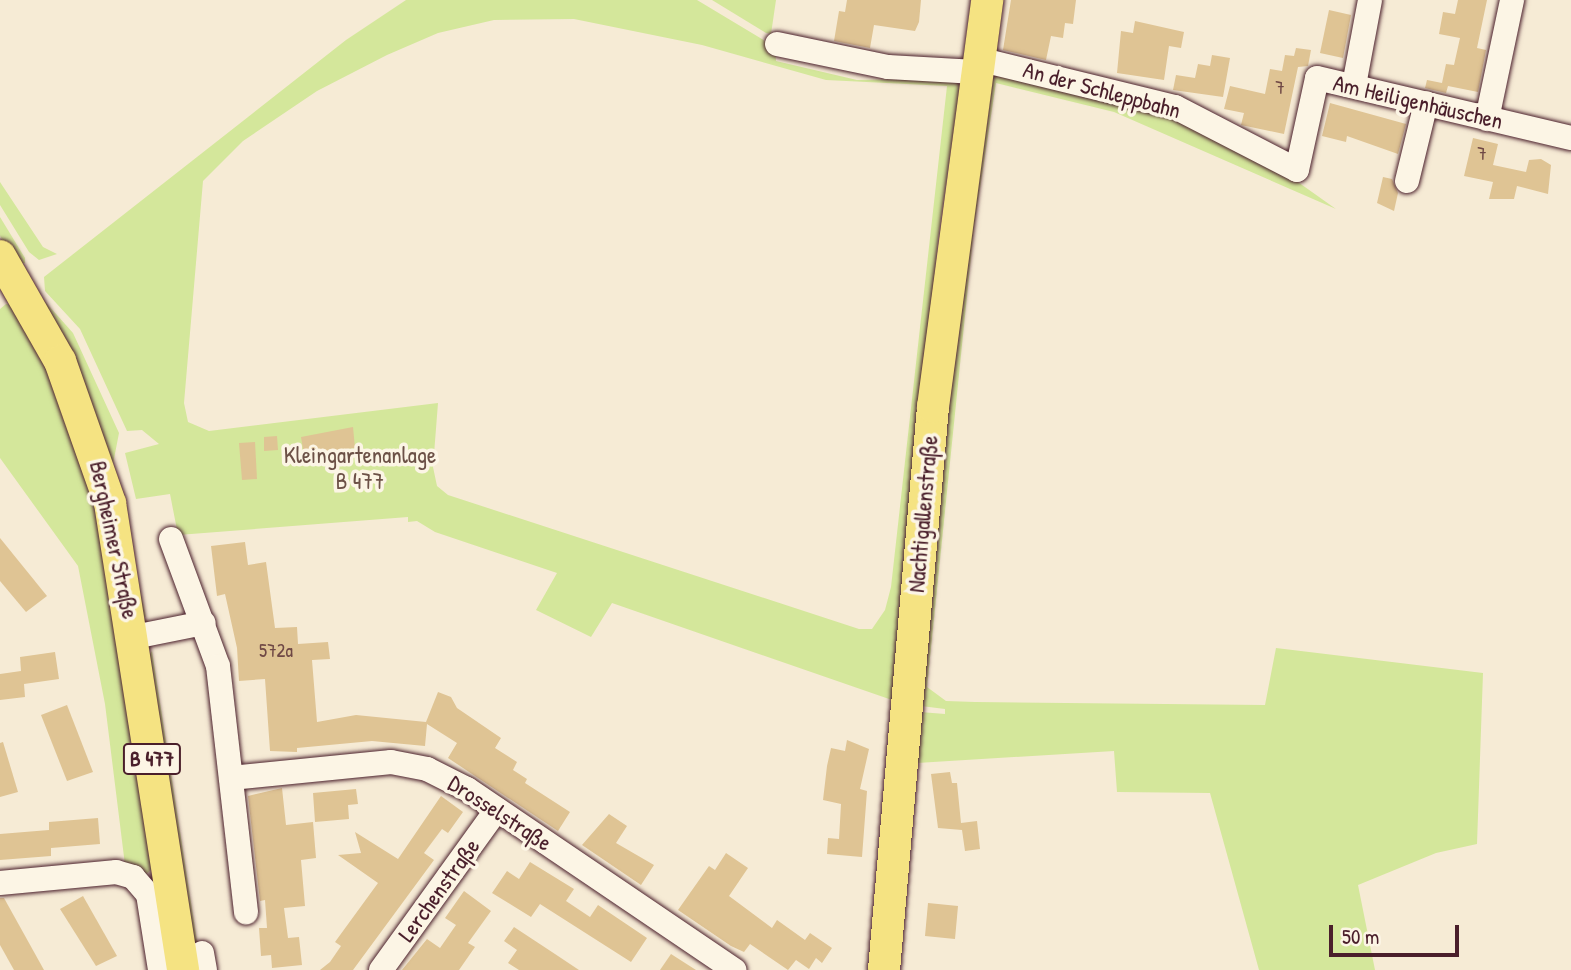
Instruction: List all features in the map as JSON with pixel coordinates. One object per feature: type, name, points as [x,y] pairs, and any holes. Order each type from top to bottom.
[{"type":"main road","name":"Nachtigallenstraße","points":[[884,970],[933,407],[987,0]]},
{"type":"main road","name":"Bergheimer Straße","points":[[0,256],[60,361],[94,449],[110,503],[197,964]]},
{"type":"street","points":[[1353,85],[1370,0]]},
{"type":"street","points":[[1487,118],[1512,0]]},
{"type":"street","name":"An der Schleppbahn","points":[[777,44],[888,67],[977,66],[1175,107],[1297,170]]},
{"type":"street","name":"Am Heiligenhäuschen","points":[[1297,170],[1317,78],[1571,138]]},
{"type":"street","points":[[1407,181],[1426,103]]},
{"type":"street","points":[[171,539],[218,666],[246,912]]},
{"type":"street","name":"Bergheimer Straße","points":[[134,637],[204,623]]},
{"type":"street","name":"Drosselstraße","points":[[231,778],[391,762],[437,773],[497,809],[734,970]]},
{"type":"street","name":"Lerchenstraße","points":[[381,970],[497,809]]},
{"type":"street","points":[[0,883],[116,872],[139,881],[148,894],[160,970]]},
{"type":"green space","name":"Kleingartenanlage B 477","points":[[406,0],[697,0],[775,47],[776,61],[857,80],[961,78],[938,239],[892,700],[612,603],[591,637],[536,610],[557,573],[435,532],[417,521],[408,522],[408,517],[178,535],[170,494],[136,499],[125,453],[159,444],[142,430],[127,431],[80,329],[45,291],[44,277],[346,40]],"holes":[[[574,19],[702,45],[826,80],[947,86],[891,587],[885,610],[872,629],[859,629],[448,495],[437,486],[433,467],[438,403],[209,431],[188,422],[184,403],[203,181],[243,141],[317,91],[387,55],[438,33],[494,20]]]},
{"type":"green space","points":[[712,0],[776,0],[771,34],[766,33]]},
{"type":"green space","points":[[993,74],[1173,113],[1288,175],[1336,209],[1114,112],[996,83],[974,228],[927,687],[946,701],[1265,705],[1276,648],[1483,673],[1477,844],[1436,853],[1358,885],[1375,970],[1259,970],[1210,793],[1117,792],[1114,751],[917,763],[920,712],[945,714],[945,709],[921,706],[949,408]]},
{"type":"green space","points":[[0,182],[43,247],[57,254],[39,260],[29,252],[0,205]]},
{"type":"green space","points":[[0,217],[25,258],[25,263],[17,264],[0,236]]},
{"type":"green space","points":[[41,297],[73,333],[119,433],[113,464],[146,617],[140,614]]},
{"type":"green space","points":[[6,304],[15,305],[63,400],[90,471],[160,862],[144,876],[125,865],[105,704],[78,566],[0,458],[0,309]]},
{"type":"green space","points":[[152,651],[199,954],[199,970],[192,970],[147,658]]},
{"type":"building","points":[[847,0],[921,0],[919,22],[915,31],[874,25],[870,48],[834,41],[839,11],[845,12]]},
{"type":"building","points":[[1011,0],[1076,0],[1073,24],[1065,23],[1063,38],[1051,36],[1046,60],[1003,50]]},
{"type":"building","points":[[1458,0],[1487,0],[1477,48],[1486,50],[1478,92],[1448,86],[1446,93],[1425,88],[1427,80],[1442,83],[1446,64],[1454,65],[1460,38],[1439,34],[1443,12],[1455,14]]},
{"type":"building","points":[[1329,10],[1351,15],[1343,58],[1320,53]]},
{"type":"building","points":[[1135,21],[1184,32],[1181,48],[1169,46],[1164,80],[1117,73],[1121,31],[1133,33]]},
{"type":"building","points":[[1296,48],[1311,50],[1308,66],[1298,67],[1284,134],[1241,125],[1244,113],[1224,109],[1230,86],[1265,94],[1270,69],[1282,71],[1285,55],[1294,56]]},
{"type":"building","points":[[1212,55],[1230,58],[1223,97],[1173,90],[1176,75],[1195,78],[1198,64],[1210,66]]},
{"type":"building","points":[[1330,103],[1406,124],[1398,154],[1347,136],[1346,142],[1322,136]]},
{"type":"building","points":[[1473,138],[1498,144],[1493,165],[1526,172],[1529,160],[1541,159],[1551,165],[1548,194],[1517,186],[1514,199],[1489,199],[1493,182],[1464,176]]},
{"type":"building","points":[[1383,177],[1392,179],[1398,193],[1394,211],[1377,203]]},
{"type":"building","points":[[353,427],[355,448],[304,455],[301,437]]},
{"type":"building","points":[[277,436],[278,450],[264,451],[264,437]]},
{"type":"building","points":[[255,442],[257,479],[242,480],[239,443]]},
{"type":"building","points":[[0,538],[47,596],[26,612],[0,581]]},
{"type":"building","points":[[245,542],[248,565],[266,562],[275,628],[297,627],[298,644],[328,642],[330,659],[312,660],[317,722],[356,715],[426,722],[438,692],[451,697],[457,708],[501,738],[495,748],[517,762],[513,770],[527,779],[525,783],[570,812],[558,831],[448,758],[457,743],[427,724],[425,746],[372,741],[297,748],[297,752],[270,751],[265,679],[239,681],[237,648],[225,594],[217,596],[211,546]]},
{"type":"building","points":[[55,652],[59,679],[24,684],[25,697],[0,700],[0,674],[21,671],[20,657]]},
{"type":"building","points":[[67,705],[93,772],[67,781],[41,715]]},
{"type":"building","points":[[847,740],[869,749],[860,789],[867,791],[862,857],[827,854],[828,838],[839,839],[841,804],[823,800],[827,766],[831,748],[845,751]]},
{"type":"building","points":[[3,742],[18,792],[0,797],[0,743]]},
{"type":"building","points":[[950,772],[952,783],[957,783],[961,823],[977,821],[980,849],[965,851],[962,830],[938,828],[931,774]]},
{"type":"building","points":[[282,788],[286,825],[313,822],[316,858],[301,860],[305,906],[284,908],[288,938],[299,937],[302,965],[272,968],[271,955],[261,956],[259,928],[267,928],[265,900],[260,901],[248,796]]},
{"type":"building","points":[[356,789],[358,804],[348,805],[349,819],[315,822],[313,793]]},
{"type":"building","points":[[441,796],[463,812],[448,833],[442,829],[424,853],[434,860],[353,970],[320,970],[330,962],[341,946],[335,942],[378,883],[338,855],[361,853],[355,832],[398,859]]},
{"type":"building","points":[[609,814],[627,826],[616,843],[654,865],[641,885],[582,845]]},
{"type":"building","points":[[98,818],[100,844],[51,848],[51,856],[0,860],[0,834],[49,830],[49,822]]},
{"type":"building","points":[[726,853],[748,868],[729,896],[772,928],[777,920],[805,940],[810,933],[832,948],[822,963],[816,958],[809,969],[796,960],[788,970],[750,944],[744,952],[731,946],[678,910],[709,866],[715,870]]},
{"type":"building","points":[[530,862],[574,889],[566,901],[590,917],[598,905],[647,938],[631,962],[540,904],[531,917],[492,893],[507,871],[519,879]]},
{"type":"building","points":[[464,891],[491,911],[468,943],[475,947],[459,970],[402,970],[427,939],[440,948],[456,925],[445,918]]},
{"type":"building","points":[[83,896],[117,956],[96,966],[60,909]]},
{"type":"building","points":[[0,898],[4,898],[44,970],[14,970],[0,945]]},
{"type":"building","points":[[928,903],[958,906],[955,939],[925,936]]},
{"type":"building","points":[[514,927],[579,970],[519,970],[508,963],[517,950],[504,941]]},
{"type":"building","points":[[671,954],[696,970],[660,970]]}]
